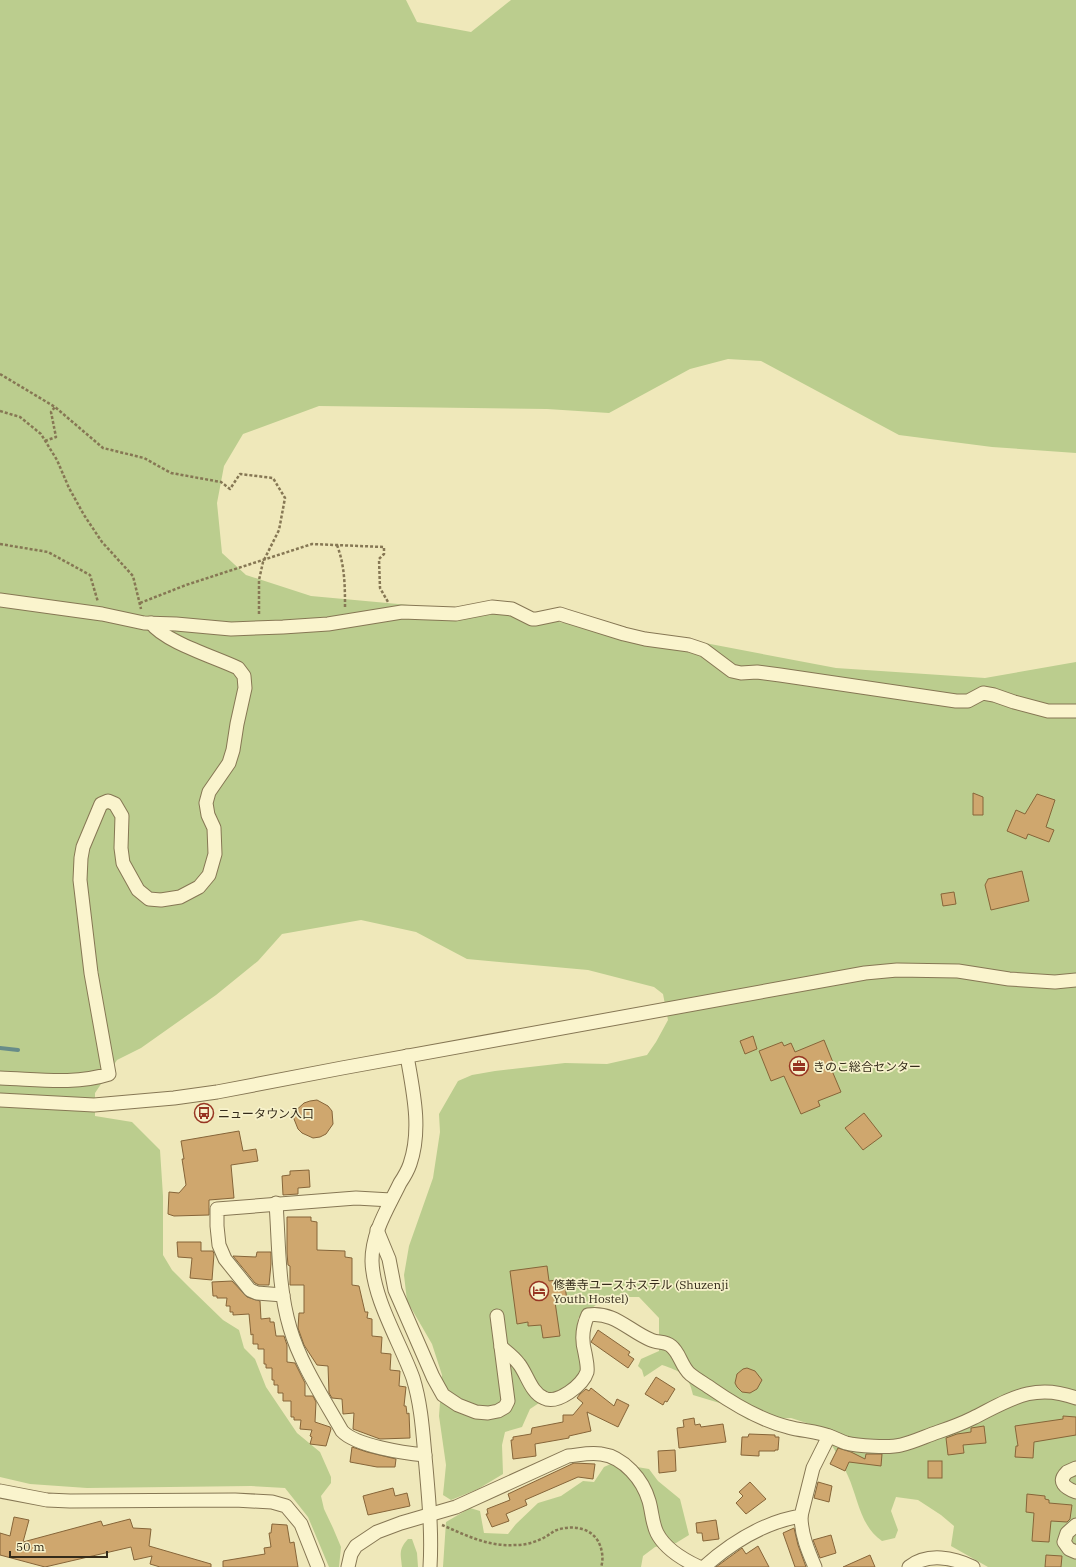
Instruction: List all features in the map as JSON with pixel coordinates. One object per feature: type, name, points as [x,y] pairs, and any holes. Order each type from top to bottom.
[{"type":"street","points":[[0,600],[102,614],[148,623],[230,629],[320,624],[402,612],[456,614],[499,607],[512,609],[520,614],[536,620],[560,614],[645,639],[689,644],[704,650],[732,671],[741,673],[757,672],[780,674],[956,701],[968,701],[983,693],[1048,711],[1076,711]]},
{"type":"street","points":[[0,1078],[77,1081],[110,1074],[91,973],[80,880],[83,847],[100,804],[108,801],[115,804],[122,816],[121,848],[124,863],[138,890],[150,899],[162,900],[180,897],[198,887],[209,875],[215,854],[215,847],[214,828],[208,814],[206,803],[209,792],[229,763],[233,750],[237,724],[246,688],[244,676],[238,668],[177,641],[156,630],[148,623]]},
{"type":"street","points":[[0,1100],[94,1105],[174,1098],[217,1092],[865,973],[897,970],[942,970],[1009,979],[1048,982],[1076,980]]},
{"type":"street","points":[[407,1056],[413,1093],[416,1131],[414,1146],[410,1165],[377,1230],[373,1246],[372,1263],[377,1292],[404,1355],[418,1395],[430,1514],[430,1567]]},
{"type":"street","points":[[283,1296],[257,1293],[250,1290],[245,1285],[222,1253],[219,1245],[217,1209],[276,1203],[356,1198],[391,1200]]},
{"type":"street","points":[[276,1203],[283,1296],[290,1329],[311,1376],[342,1431],[347,1437],[353,1440],[391,1450],[425,1454]]},
{"type":"street","points":[[377,1230],[390,1259],[396,1290],[433,1377],[443,1395],[458,1405],[476,1412],[498,1411],[505,1407],[508,1401],[497,1316]]},
{"type":"street","points":[[501,1347],[520,1365],[537,1393],[543,1398],[551,1400],[561,1398],[582,1380],[587,1372],[582,1340],[583,1329],[588,1315],[604,1315],[614,1318],[650,1340],[666,1343],[671,1346],[689,1373],[743,1409],[788,1427],[817,1432],[846,1443],[853,1444],[900,1446],[957,1426],[999,1404],[1025,1394],[1041,1391],[1054,1391],[1076,1398]]},
{"type":"street","points":[[815,1567],[801,1526],[801,1516],[813,1468],[829,1436]]},
{"type":"street","points":[[348,1567],[351,1554],[356,1546],[377,1532],[456,1506],[568,1456],[588,1454],[602,1454],[616,1459],[632,1471],[642,1484],[649,1501],[658,1534],[674,1553],[699,1567]]},
{"type":"street","points":[[1076,1468],[1067,1472],[1062,1479],[1062,1483],[1065,1488],[1076,1492]]},
{"type":"street","points":[[0,1491],[54,1500],[235,1500],[272,1502],[286,1506],[301,1524],[318,1567]]},
{"type":"street","points":[[704,1567],[717,1556],[769,1525],[801,1516]]},
{"type":"street","points":[[1076,1526],[1067,1533],[1064,1542],[1068,1549],[1076,1552]]},
{"type":"street","points":[[909,1567],[922,1560],[941,1558],[958,1560],[973,1567]]},
{"type":"path","points":[[0,374],[55,407],[102,448],[144,458],[171,473],[221,482],[230,489],[240,474],[273,478],[285,498],[279,530],[264,560],[259,580],[259,628]]},
{"type":"path","points":[[45,441],[56,437],[51,412],[55,407]]},
{"type":"path","points":[[0,411],[20,418],[41,434],[57,460],[69,488],[84,515],[102,542],[133,576],[140,602],[148,623]]},
{"type":"path","points":[[0,544],[48,552],[90,575],[102,614]]},
{"type":"path","points":[[140,602],[186,585],[312,544],[384,547],[384,554],[379,559],[380,588],[394,614]]},
{"type":"path","points":[[337,545],[345,579],[345,621]]},
{"type":"path","points":[[430,1514],[436,1523],[477,1540],[514,1546],[542,1539],[566,1527],[586,1530],[596,1538],[600,1545],[602,1552],[601,1567]]},
{"type":"green space","points":[[0,0],[406,0],[417,22],[471,32],[511,0],[1076,0],[1076,453],[992,447],[899,435],[761,361],[728,359],[690,369],[609,413],[547,409],[319,406],[243,434],[224,466],[217,503],[222,553],[246,575],[311,596],[496,613],[705,643],[836,668],[985,678],[1076,662],[1076,1567],[988,1567],[951,1546],[954,1526],[941,1515],[918,1500],[896,1497],[891,1511],[898,1530],[895,1538],[882,1541],[869,1528],[864,1520],[845,1470],[822,1428],[791,1418],[748,1420],[723,1404],[693,1395],[689,1383],[683,1375],[674,1369],[662,1365],[644,1377],[642,1370],[638,1366],[641,1359],[659,1351],[659,1318],[639,1297],[607,1297],[578,1318],[577,1343],[583,1373],[565,1390],[551,1395],[530,1409],[522,1427],[505,1432],[502,1445],[503,1474],[478,1489],[451,1500],[443,1495],[446,1465],[439,1416],[442,1375],[432,1344],[407,1301],[404,1275],[409,1246],[433,1178],[440,1132],[439,1114],[458,1081],[472,1075],[565,1063],[607,1064],[647,1055],[668,1020],[663,994],[654,987],[588,970],[467,959],[416,932],[361,920],[282,934],[258,961],[216,995],[141,1048],[117,1060],[95,1093],[95,1116],[132,1122],[160,1150],[163,1196],[163,1255],[172,1270],[223,1320],[239,1330],[244,1348],[255,1359],[266,1387],[297,1433],[320,1452],[331,1477],[331,1483],[321,1496],[324,1509],[341,1547],[339,1567],[329,1567],[308,1517],[285,1488],[251,1486],[87,1488],[30,1484],[0,1477]]},
{"type":"green space","points":[[613,1463],[649,1469],[658,1481],[680,1499],[689,1535],[676,1543],[655,1547],[643,1556],[641,1567],[443,1567],[446,1522],[470,1508],[480,1511],[484,1533],[508,1534],[516,1524],[538,1503],[561,1496],[583,1481],[594,1482],[604,1467]]},
{"type":"green space","points":[[408,1539],[412,1539],[417,1553],[418,1567],[402,1567],[401,1549]]},
{"type":"building","points":[[973,793],[983,797],[983,815],[973,815]]},
{"type":"building","points":[[1037,794],[1055,800],[1046,827],[1054,830],[1049,842],[1028,834],[1026,839],[1007,831],[1016,810],[1025,814]]},
{"type":"building","points":[[1022,871],[1029,901],[991,910],[985,885],[988,879]]},
{"type":"building","points":[[954,892],[956,904],[943,906],[941,894]]},
{"type":"building","points":[[753,1036],[757,1049],[745,1054],[740,1041]]},
{"type":"building","points":[[824,1040],[834,1065],[830,1066],[841,1092],[818,1101],[820,1106],[801,1114],[784,1076],[771,1081],[759,1051],[782,1042],[784,1046],[791,1043],[795,1052]]},
{"type":"building","points":[[317,1100],[328,1106],[332,1111],[333,1124],[326,1134],[313,1138],[302,1133],[298,1129],[292,1114],[304,1103]]},
{"type":"building","points":[[864,1113],[882,1136],[863,1150],[845,1128]]},
{"type":"building","points":[[239,1131],[243,1151],[256,1149],[258,1161],[231,1165],[234,1198],[209,1200],[209,1215],[174,1216],[168,1214],[169,1192],[179,1193],[186,1185],[181,1141]]},
{"type":"building","points":[[309,1170],[310,1187],[298,1188],[298,1194],[283,1195],[282,1176],[290,1175],[290,1171]]},
{"type":"building","points":[[287,1217],[311,1217],[311,1221],[317,1222],[317,1250],[345,1251],[345,1257],[352,1258],[352,1285],[359,1286],[365,1312],[368,1312],[367,1318],[372,1319],[372,1336],[382,1337],[381,1353],[391,1354],[390,1370],[400,1371],[399,1386],[406,1387],[404,1406],[406,1406],[407,1414],[409,1413],[410,1438],[380,1439],[353,1429],[354,1413],[343,1414],[342,1399],[332,1398],[329,1393],[328,1366],[317,1365],[304,1345],[298,1328],[299,1313],[304,1313],[304,1285],[290,1285],[290,1266],[288,1265],[287,1253]]},
{"type":"building","points":[[177,1242],[201,1242],[201,1251],[213,1251],[212,1280],[190,1278],[192,1258],[178,1257]]},
{"type":"building","points":[[257,1252],[271,1252],[269,1285],[259,1285],[255,1283],[233,1256],[256,1257]]},
{"type":"building","points":[[547,1266],[549,1281],[564,1279],[567,1300],[555,1302],[560,1336],[543,1338],[541,1325],[528,1326],[528,1322],[517,1324],[510,1271]]},
{"type":"building","points":[[232,1281],[247,1297],[260,1301],[261,1319],[270,1318],[270,1322],[274,1322],[276,1336],[284,1336],[287,1345],[287,1362],[295,1363],[305,1383],[305,1396],[313,1396],[316,1402],[315,1422],[330,1427],[331,1429],[326,1446],[310,1444],[312,1430],[300,1429],[301,1420],[294,1420],[294,1417],[291,1417],[291,1401],[283,1401],[283,1393],[278,1393],[278,1385],[274,1385],[274,1380],[272,1380],[272,1368],[266,1368],[266,1364],[264,1364],[264,1349],[258,1349],[258,1344],[253,1344],[253,1334],[251,1335],[249,1314],[233,1315],[233,1312],[230,1312],[230,1306],[226,1306],[227,1298],[217,1298],[217,1296],[213,1296],[212,1282]]},
{"type":"building","points":[[598,1330],[630,1352],[628,1355],[634,1359],[628,1368],[591,1342]]},
{"type":"building","points":[[747,1368],[755,1371],[762,1380],[757,1389],[750,1393],[742,1392],[735,1383],[737,1374],[743,1369]]},
{"type":"building","points":[[656,1377],[675,1389],[667,1402],[665,1401],[663,1405],[645,1394]]},
{"type":"building","points":[[591,1388],[614,1406],[617,1399],[629,1405],[618,1427],[587,1412],[591,1431],[569,1436],[569,1438],[535,1444],[536,1456],[513,1459],[511,1440],[513,1440],[513,1437],[531,1434],[532,1428],[563,1422],[563,1415],[573,1415],[583,1403],[577,1398],[580,1394],[586,1389],[589,1391]]},
{"type":"building","points":[[1063,1416],[1076,1417],[1076,1435],[1034,1442],[1033,1458],[1015,1457],[1016,1446],[1018,1446],[1015,1426],[1063,1419]]},
{"type":"building","points":[[694,1418],[695,1425],[700,1424],[701,1427],[723,1424],[726,1442],[679,1448],[677,1428],[684,1427],[683,1420]]},
{"type":"building","points":[[984,1426],[986,1443],[963,1445],[964,1453],[948,1455],[946,1438],[957,1434],[971,1432],[971,1428]]},
{"type":"building","points":[[749,1434],[775,1435],[775,1437],[779,1437],[778,1450],[759,1451],[759,1456],[741,1455],[742,1437],[748,1437]]},
{"type":"building","points":[[352,1447],[396,1459],[395,1467],[377,1467],[350,1462]]},
{"type":"building","points":[[838,1448],[851,1452],[865,1459],[866,1454],[882,1454],[881,1466],[849,1462],[845,1471],[830,1464]]},
{"type":"building","points":[[675,1450],[676,1471],[659,1473],[658,1451]]},
{"type":"building","points":[[928,1461],[942,1461],[942,1478],[928,1478]]},
{"type":"building","points":[[574,1463],[595,1464],[593,1479],[578,1477],[525,1500],[527,1505],[506,1514],[509,1521],[492,1527],[486,1514],[488,1514],[487,1509],[510,1500],[508,1494]]},
{"type":"building","points":[[750,1482],[766,1499],[746,1514],[736,1503],[743,1496],[739,1492]]},
{"type":"building","points":[[818,1482],[832,1486],[829,1502],[814,1498]]},
{"type":"building","points":[[393,1488],[395,1496],[407,1493],[410,1506],[368,1515],[363,1496]]},
{"type":"building","points":[[1027,1494],[1045,1496],[1045,1499],[1049,1500],[1049,1503],[1072,1505],[1070,1519],[1067,1522],[1051,1521],[1049,1542],[1032,1541],[1034,1513],[1026,1512]]},
{"type":"building","points":[[14,1517],[29,1520],[23,1542],[101,1521],[103,1526],[130,1519],[133,1528],[151,1529],[149,1546],[211,1564],[211,1567],[160,1567],[150,1564],[152,1556],[134,1560],[131,1547],[45,1567],[0,1555],[0,1533],[10,1536]]},
{"type":"building","points":[[716,1520],[719,1539],[703,1541],[702,1533],[697,1533],[696,1523]]},
{"type":"building","points":[[272,1524],[287,1525],[290,1543],[294,1542],[298,1567],[223,1567],[223,1561],[265,1554],[264,1548],[271,1547],[269,1533],[271,1533]]},
{"type":"building","points":[[794,1528],[806,1567],[795,1567],[783,1533]]},
{"type":"building","points":[[831,1535],[836,1553],[820,1558],[813,1540]]},
{"type":"building","points":[[758,1546],[769,1567],[716,1567],[742,1548],[746,1554]]},
{"type":"building","points":[[870,1555],[875,1567],[843,1567]]},
{"type":"building","points":[[1046,1555],[1062,1556],[1061,1567],[1045,1567]]},
{"type":"waterway","points":[[0,1048],[18,1050]]},
{"type":"place","name":"きのこ総合センター","points":[[799,1066]]},
{"type":"place","name":"ニュータウン入口","points":[[204,1113]]},
{"type":"place","name":"修善寺ユースホステル (Shuzenji Youth Hostel)","points":[[539,1291]]}]
